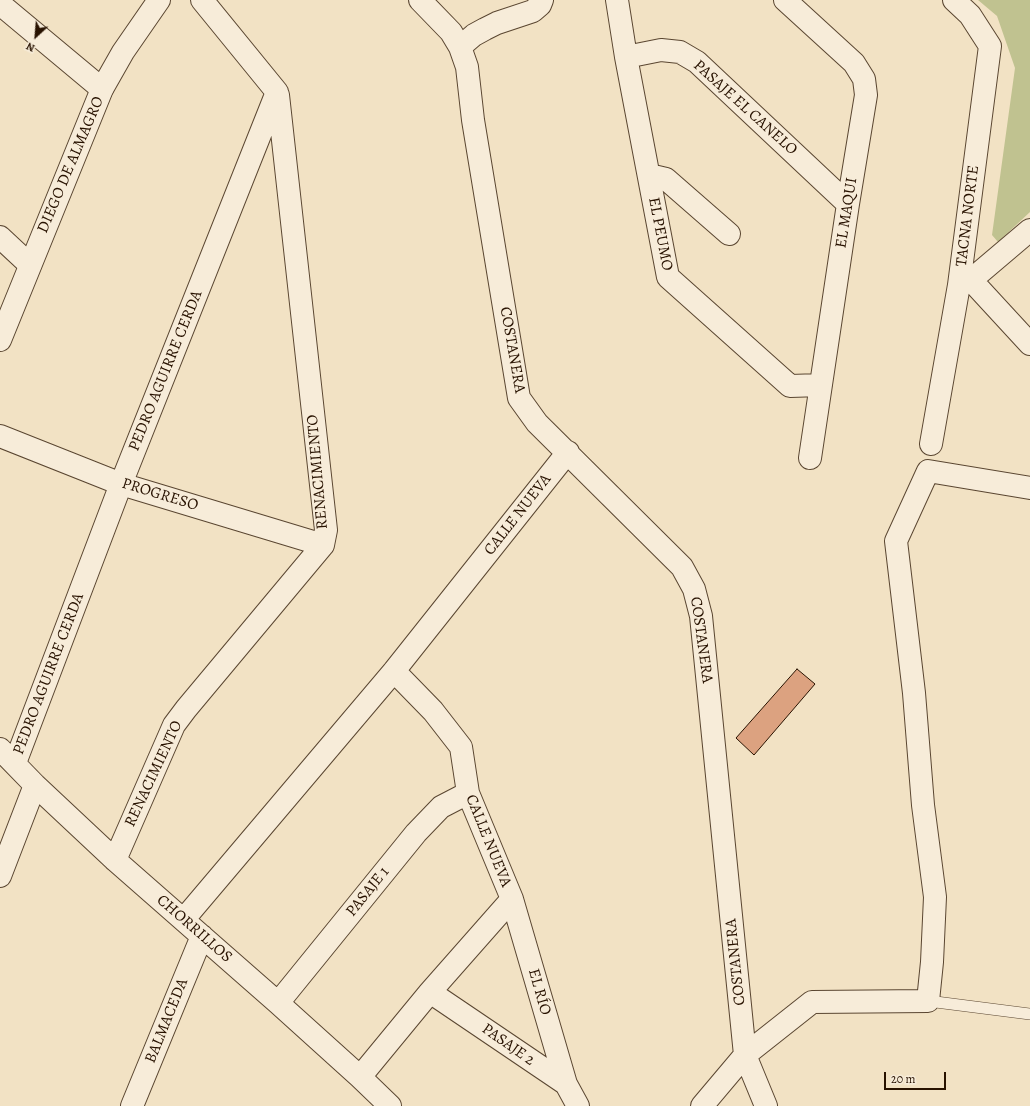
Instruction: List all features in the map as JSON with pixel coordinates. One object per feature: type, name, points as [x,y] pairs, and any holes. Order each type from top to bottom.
[{"type":"street","name":"DIEGO DE ALMAGRO","points":[[0,340],[102,89],[124,52],[159,0]]},
{"type":"street","points":[[202,0],[277,92]]},
{"type":"street","name":"COSTANERA","points":[[420,0],[451,32],[460,47],[467,67],[474,120],[519,398],[537,423],[568,452],[682,567],[694,588],[701,616],[745,1056],[766,1106]]},
{"type":"street","points":[[460,47],[474,35],[497,23],[533,11],[540,5],[542,0]]},
{"type":"street","name":"EL PEUMO","points":[[617,0],[626,57],[668,277],[790,386],[821,385]]},
{"type":"street","name":"EL MAQUI","points":[[785,0],[854,63],[864,79],[866,95],[810,458]]},
{"type":"street","name":"TACNA NORTE","points":[[931,444],[965,283],[990,46],[970,15],[954,0]]},
{"type":"street","points":[[0,4],[102,89]]},
{"type":"street","name":"PASAJE EL CANELO","points":[[626,57],[660,50],[680,52],[697,62],[848,204]]},
{"type":"street","name":"PEDRO AGUIRRE CERDA","points":[[8,756],[121,484],[277,92]]},
{"type":"street","name":"RENACIMIENTO","points":[[115,860],[174,725],[323,545],[326,530],[277,92]]},
{"type":"street","points":[[649,176],[666,179],[729,234]]},
{"type":"street","points":[[1030,230],[965,283],[1030,344]]},
{"type":"street","points":[[0,237],[30,264]]},
{"type":"street","name":"PROGRESO","points":[[0,436],[121,484],[323,545]]},
{"type":"street","name":"CALLE NUEVA","points":[[184,919],[394,671],[568,452]]},
{"type":"street","points":[[702,1106],[745,1056],[812,1002],[928,1002],[932,962],[935,897],[923,805],[914,693],[896,541],[928,471],[1030,488]]},
{"type":"street","name":"CALLE NUEVA","points":[[360,1076],[430,992],[512,899],[468,793],[461,747],[433,711],[394,671]]},
{"type":"street","name":"CHORRILLOS","points":[[8,756],[35,785],[115,860],[184,919],[360,1076],[380,1102]]},
{"type":"street","points":[[0,876],[35,785]]},
{"type":"street","name":"PASAJE 1","points":[[278,1003],[416,833],[440,806],[468,793]]},
{"type":"street","name":"EL RÍO","points":[[512,899],[566,1084]]},
{"type":"street","name":"BALMACEDA","points":[[132,1106],[202,936]]},
{"type":"street","name":"PASAJE 2","points":[[430,992],[566,1084],[578,1106]]},
{"type":"lane","points":[[928,1002],[1030,1014]]},
{"type":"green space","points":[[978,0],[1030,0],[1030,212],[998,242],[992,235],[1015,68],[997,16]]},
{"type":"building","points":[[797,669],[815,684],[754,755],[736,738]]}]
